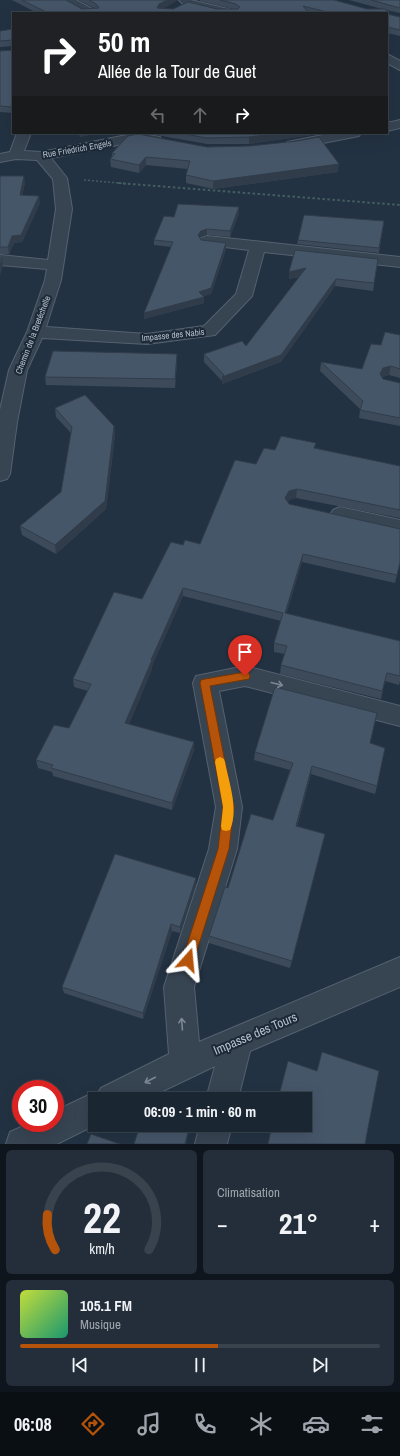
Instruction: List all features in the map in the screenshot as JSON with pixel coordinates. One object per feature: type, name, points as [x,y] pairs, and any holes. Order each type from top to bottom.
[{"type":"street","points":[[67,0],[90,12]]},
{"type":"street","points":[[176,8],[189,1],[228,12]]},
{"type":"street","points":[[388,59],[400,66]]},
{"type":"street","points":[[388,126],[400,124]]},
{"type":"street","points":[[16,155],[24,134]]},
{"type":"street","points":[[280,146],[349,134]]},
{"type":"street","name":"Rue Friedrich Engels","points":[[0,158],[16,155],[41,156],[136,135],[169,143]]},
{"type":"street","points":[[41,156],[60,178]]},
{"type":"street","name":"Chemin de la Bretéchelle","points":[[0,474],[3,421],[18,370],[36,332],[53,280],[64,209],[60,178]]},
{"type":"street","points":[[207,241],[400,262]]},
{"type":"street","name":"Impasse des Nabis","points":[[36,332],[147,339],[209,331],[244,296],[258,246]]},
{"type":"street","points":[[0,260],[55,265]]},
{"type":"street","points":[[318,511],[400,528]]},
{"type":"street","points":[[185,1063],[180,987],[223,849],[229,807],[205,683],[245,676],[400,716]]},
{"type":"street","name":"Impasse des Tours","points":[[126,1092],[185,1063],[237,1040],[400,972]]},
{"type":"street","points":[[224,1092],[237,1040]]},
{"type":"street","points":[[22,1144],[88,1111]]},
{"type":"street","points":[[211,1144],[214,1132]]},
{"type":"path","points":[[60,178],[400,205]]},
{"type":"building","points":[[22,0],[66,0],[82,9],[99,8],[96,4],[89,0],[167,0],[159,4],[157,8],[173,9],[188,2],[217,9],[238,9],[240,7],[236,4],[220,0],[334,0],[367,9],[386,9],[387,12],[327,12],[303,6],[308,12],[46,12]]},
{"type":"building","points":[[371,0],[400,0],[400,8]]},
{"type":"building","points":[[388,14],[400,17],[400,30],[388,27]]},
{"type":"building","points":[[12,29],[12,40],[0,41],[0,31]]},
{"type":"building","points":[[12,50],[12,107],[0,106],[0,51]]},
{"type":"building","points":[[138,134],[207,147],[249,146],[319,137],[339,164],[213,181],[186,175],[190,161],[146,157],[139,165],[110,159],[115,154],[112,153],[128,136]]},
{"type":"building","points":[[185,134],[274,134],[249,137],[207,138]]},
{"type":"building","points":[[0,176],[24,176],[20,195],[39,196],[21,235],[12,236],[8,247],[0,247]]},
{"type":"building","points":[[178,204],[239,207],[230,231],[207,229],[201,231],[198,235],[201,240],[226,243],[211,288],[199,292],[204,297],[144,313],[173,242],[154,240],[164,216],[174,217]]},
{"type":"building","points":[[304,215],[384,221],[379,248],[298,240]]},
{"type":"building","points":[[295,250],[378,259],[374,283],[336,279],[281,355],[222,377],[224,375],[204,354],[242,341],[246,346],[306,268],[289,272]]},
{"type":"building","points":[[385,332],[400,335],[400,369],[391,366],[383,368],[380,374],[383,379],[400,383],[400,418],[360,410],[363,401],[321,362],[362,369],[371,344],[381,345]]},
{"type":"building","points":[[53,351],[177,354],[175,379],[45,377]]},
{"type":"building","points":[[85,395],[114,426],[105,501],[55,545],[20,526],[61,492],[72,427],[55,408]]},
{"type":"building","points":[[281,436],[316,443],[314,448],[400,466],[400,510],[297,489],[289,491],[285,498],[289,504],[400,529],[400,562],[397,575],[303,554],[285,613],[400,641],[400,676],[387,673],[382,691],[281,665],[287,646],[274,643],[283,613],[183,588],[125,723],[194,742],[172,803],[51,768],[53,765],[36,760],[54,725],[69,728],[91,684],[73,679],[114,592],[142,599],[171,542],[183,545],[185,540],[200,544],[235,460],[256,464],[264,448],[275,450]]},
{"type":"building","points":[[275,687],[377,713],[370,743],[385,748],[377,786],[312,766],[296,826],[325,834],[292,961],[209,936],[225,887],[228,888],[251,814],[273,820],[293,763],[255,752]]},
{"type":"building","points":[[115,854],[196,878],[180,927],[171,924],[143,1013],[62,987]]},
{"type":"building","points":[[322,1052],[379,1071],[365,1144],[268,1144],[271,1132],[312,1132],[312,1092],[280,1092],[288,1061],[317,1071]]},
{"type":"building","points":[[138,1132],[188,1132],[185,1144],[134,1144]]},
{"type":"building","points":[[91,1134],[120,1144],[87,1144]]},
{"type":"slow traffic","points":[[220,762],[229,807],[226,826]]},
{"type":"route","points":[[188,960],[223,849],[229,807],[205,683],[245,676]]}]
